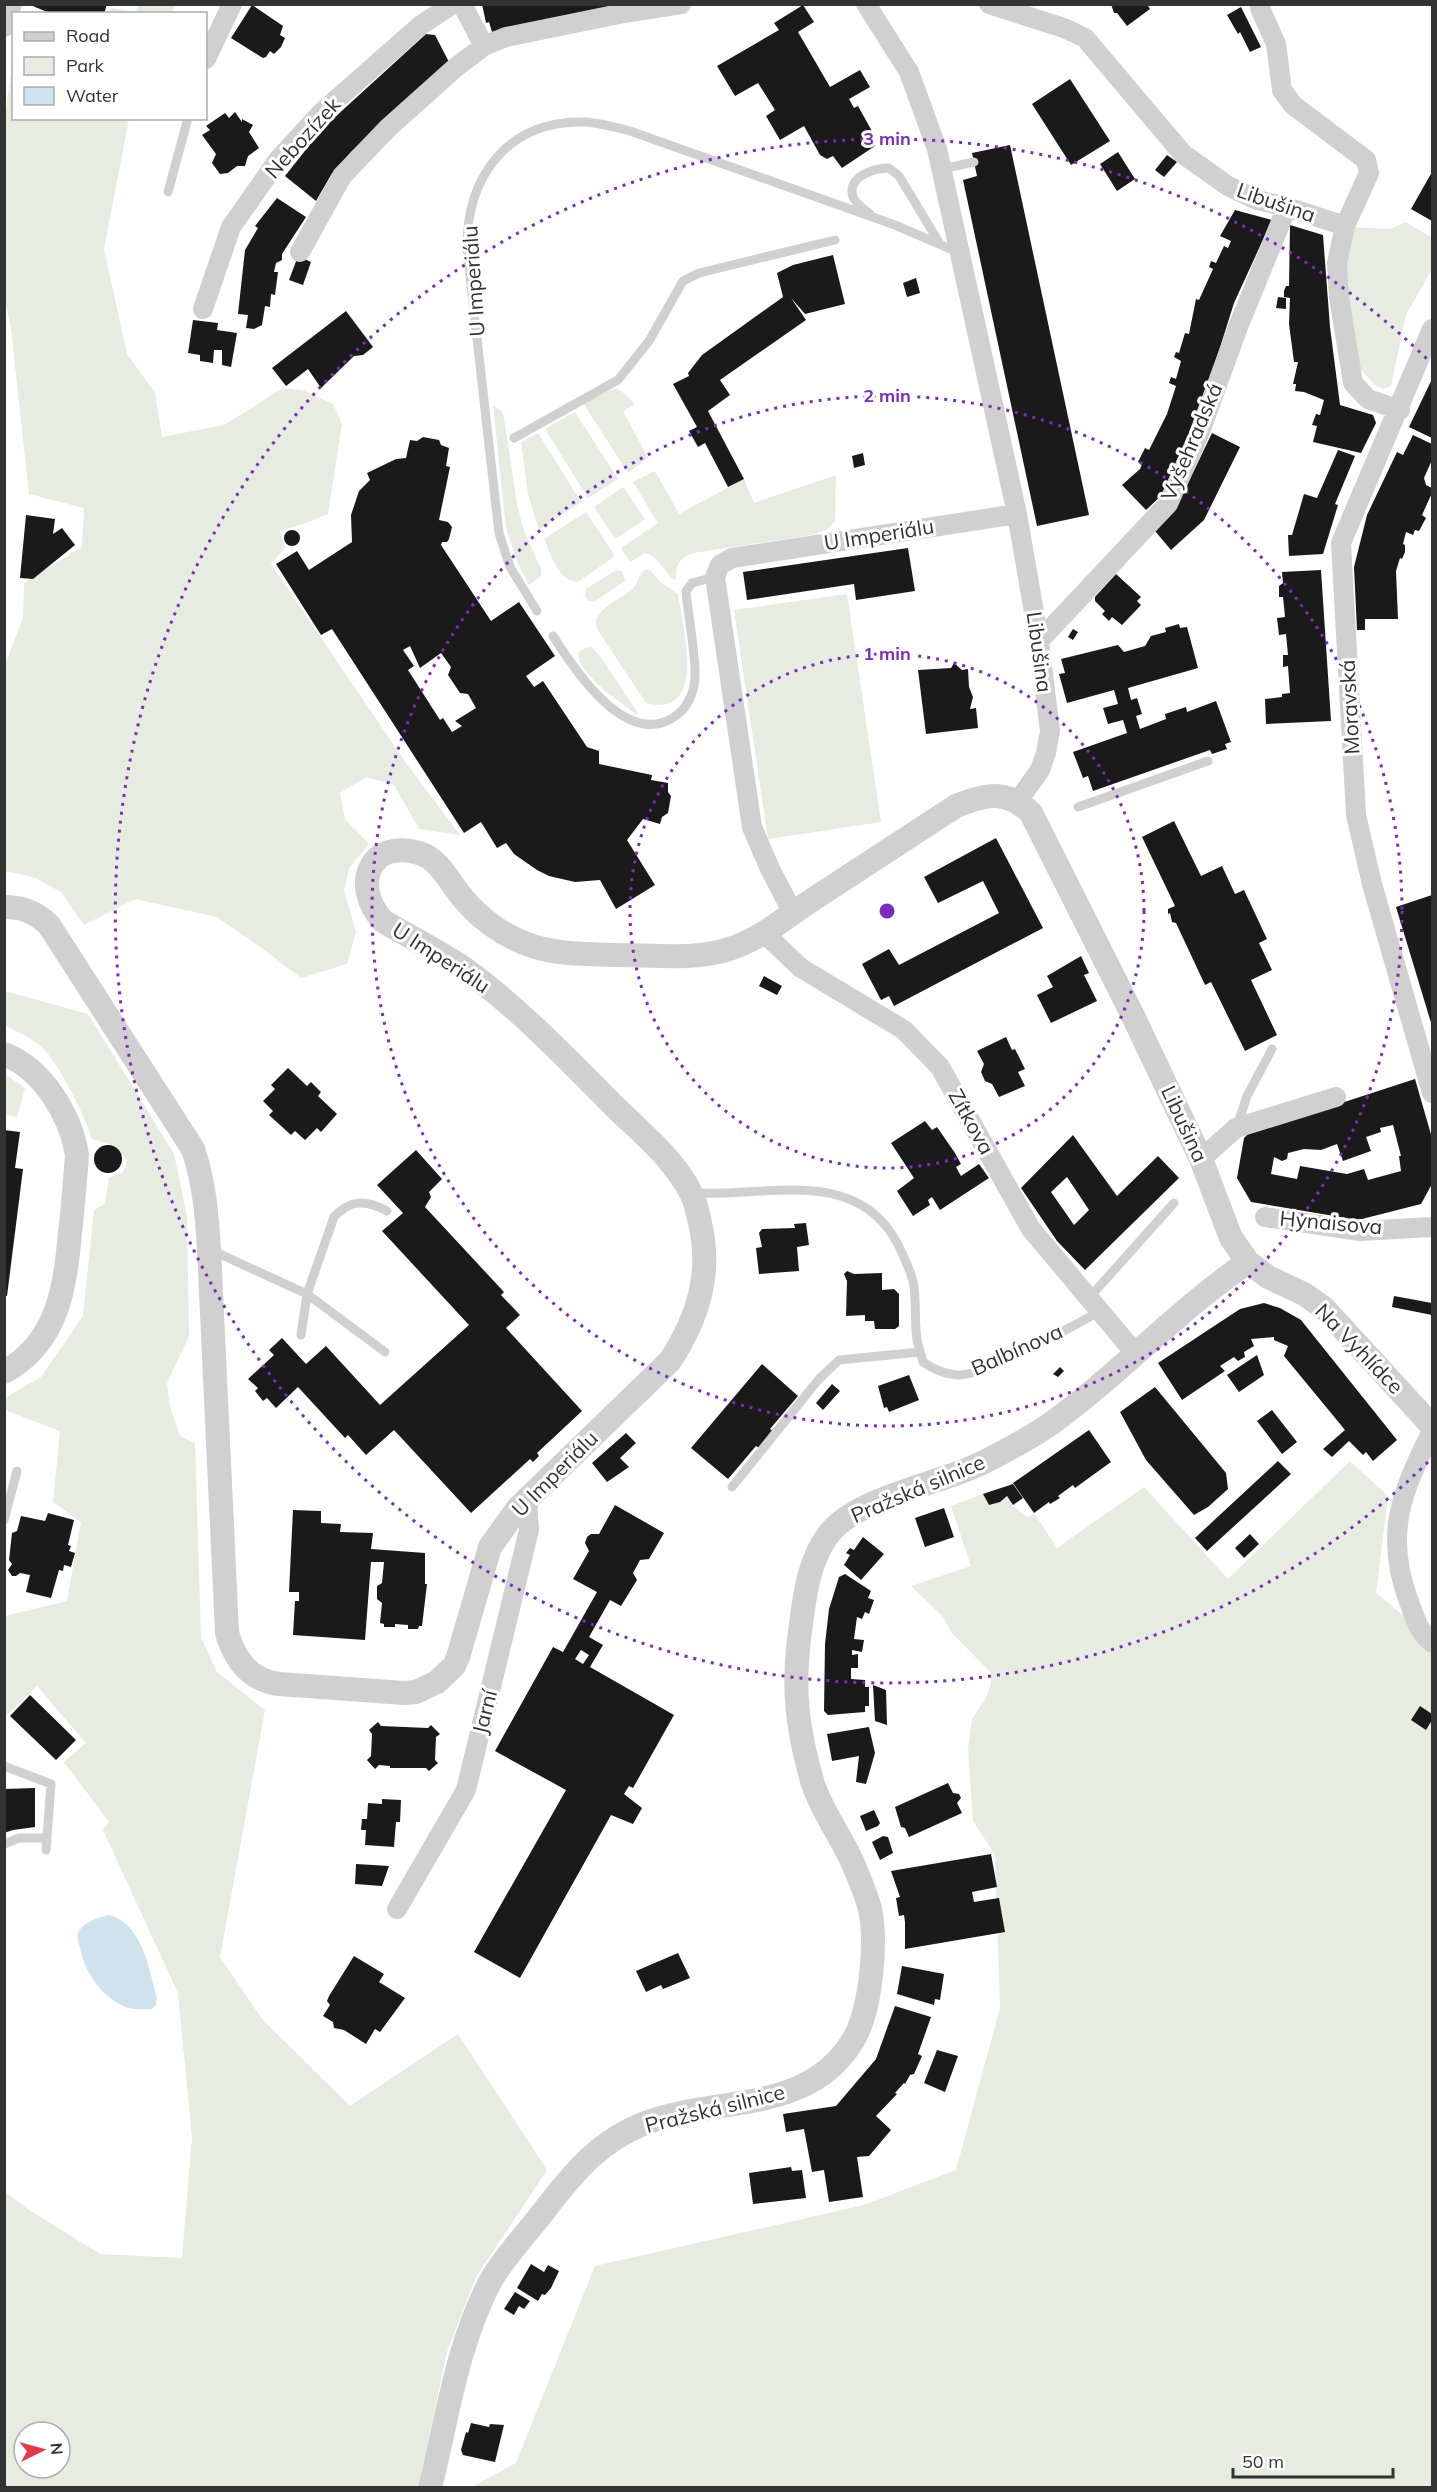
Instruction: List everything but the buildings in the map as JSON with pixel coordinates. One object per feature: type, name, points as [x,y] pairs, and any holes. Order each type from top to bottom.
[{"type":"street","points":[[4,27],[12,4]]},
{"type":"street","points":[[207,57],[232,4]]},
{"type":"street","name":"Nebozízek","points":[[203,309],[231,226],[278,160],[321,113],[421,25],[453,4]]},
{"type":"street","points":[[462,4],[484,46]]},
{"type":"street","points":[[300,252],[342,176],[388,128],[455,68],[484,46],[506,37],[681,4]]},
{"type":"street","name":"Libušina","points":[[866,4],[909,72],[924,108],[942,169],[962,254],[1017,514],[1039,641],[1050,731],[1040,770],[1018,801],[1031,813],[1138,1025],[1201,1159],[1231,1238],[1248,1262]]},
{"type":"street","name":"Libušina","points":[[988,4],[1064,28],[1085,38],[1183,154],[1228,186],[1257,200],[1345,226]]},
{"type":"street","points":[[1260,8],[1276,44],[1282,90],[1293,105],[1366,160],[1369,173],[1345,226],[1337,263],[1339,297],[1353,383],[1368,399],[1400,410]]},
{"type":"street","name":"Vyšehradská","points":[[1039,641],[1168,504],[1198,437],[1238,327],[1287,207]]},
{"type":"street","name":"Moravská","points":[[1432,329],[1400,410],[1341,543],[1356,815],[1372,884],[1432,1093]]},
{"type":"street","name":"U Imperiálu","points":[[715,577],[720,565],[732,558],[1017,514]]},
{"type":"street","points":[[715,577],[752,826],[792,913]]},
{"type":"street","name":"U Imperiálu","points":[[4,907],[27,910],[39,915],[49,924],[175,1118],[193,1149],[201,1174],[209,1249],[227,1633],[232,1650],[247,1671],[259,1680],[279,1684],[404,1693],[426,1688],[437,1682],[453,1666],[490,1546],[506,1522],[670,1361],[685,1339],[697,1311],[705,1278],[704,1238],[691,1193],[665,1156],[522,1016],[468,971],[383,921],[369,901],[366,891],[370,869],[386,853],[397,851],[420,853],[433,859],[463,898],[491,924],[522,943],[561,953],[694,954],[723,951],[765,934],[792,913],[956,806],[990,796],[1018,801]]},
{"type":"street","name":"Zítkova","points":[[765,934],[801,968],[904,1030],[940,1067],[1031,1229],[1135,1353]]},
{"type":"street","points":[[4,1054],[22,1062],[58,1104],[74,1138],[76,1155],[65,1285],[58,1309],[34,1346],[12,1368],[4,1372]]},
{"type":"street","points":[[1201,1159],[1236,1128],[1336,1097]]},
{"type":"street","name":"Hynaisova","points":[[1265,1217],[1360,1230],[1432,1227]]},
{"type":"street","name":"Pražská silnice","points":[[430,2487],[464,2348],[491,2280],[574,2172],[594,2153],[615,2138],[645,2123],[682,2114],[765,2100],[797,2089],[835,2065],[857,2033],[873,1973],[870,1911],[851,1860],[815,1789],[796,1714],[796,1659],[805,1592],[813,1561],[828,1535],[841,1522],[863,1508],[978,1465],[1046,1427],[1211,1287],[1248,1262]]},
{"type":"street","name":"Na Vyhlídce","points":[[1248,1262],[1268,1277],[1304,1294],[1324,1308],[1432,1426]]},
{"type":"street","points":[[1432,1431],[1406,1488],[1395,1533],[1399,1574],[1421,1633],[1432,1643]]},
{"type":"street","name":"Jarní","points":[[397,1908],[466,1790],[529,1530],[527,1499]]},
{"type":"lane","points":[[168,192],[187,120]]},
{"type":"lane","name":"U Imperiálu","points":[[537,611],[510,567],[499,533],[467,250],[467,228],[480,181],[491,162],[509,145],[543,127],[572,122],[601,123],[630,131],[873,218],[962,254]]},
{"type":"lane","points":[[942,169],[974,162]]},
{"type":"lane","points":[[873,218],[854,200],[852,191],[855,181],[862,175],[880,168],[889,168],[899,176],[940,244]]},
{"type":"lane","points":[[514,438],[618,380],[649,341],[683,280],[699,273],[835,240]]},
{"type":"lane","name":"U Imperiálu","points":[[553,636],[577,673],[594,692],[618,712],[638,723],[668,721],[686,706],[695,678],[686,591],[692,583],[715,577]]},
{"type":"lane","points":[[1078,807],[1208,761]]},
{"type":"lane","points":[[1236,1128],[1247,1096],[1272,1049]]},
{"type":"lane","points":[[691,1193],[724,1195],[812,1190],[850,1198],[868,1208],[882,1220],[895,1238],[913,1281],[917,1340],[920,1352],[839,1360],[819,1379],[732,1487]]},
{"type":"lane","points":[[301,1335],[307,1294],[334,1217],[354,1202],[366,1202],[387,1211]]},
{"type":"lane","points":[[1089,1298],[1174,1203]]},
{"type":"lane","points":[[209,1249],[307,1294],[385,1352]]},
{"type":"lane","name":"Balbínova","points":[[920,1352],[923,1362],[936,1371],[958,1375],[987,1368],[1089,1298]]},
{"type":"lane","points":[[4,1520],[17,1471]]},
{"type":"lane","points":[[4,1766],[51,1784],[46,1850]]},
{"type":"lane","points":[[4,1844],[19,1838],[47,1838]]},
{"type":"green space","points":[[138,4],[175,5],[172,12],[136,12]]},
{"type":"green space","points":[[111,8],[136,12],[109,12]]},
{"type":"green space","points":[[12,66],[12,120],[129,120],[104,249],[127,354],[155,393],[162,437],[224,425],[283,388],[305,391],[333,404],[342,424],[328,514],[280,531],[285,548],[271,564],[406,763],[460,835],[419,829],[394,785],[366,777],[340,793],[345,819],[369,844],[349,868],[344,891],[356,932],[347,964],[301,978],[217,917],[135,899],[84,925],[61,892],[36,878],[5,871],[4,667],[23,618],[24,583],[82,547],[84,508],[29,494],[11,328],[4,295],[4,126]]},
{"type":"green space","points":[[1406,222],[1432,238],[1432,269],[1406,315],[1391,386],[1383,389],[1375,385],[1358,367],[1344,269],[1350,227],[1390,229]]},
{"type":"green space","points":[[616,388],[635,404],[623,411],[648,458],[628,473],[583,403]]},
{"type":"green space","points":[[493,405],[501,411],[504,418],[517,504],[524,531],[541,569],[541,576],[529,585],[518,564],[506,528]]},
{"type":"green space","points":[[575,412],[618,479],[588,498],[545,429]]},
{"type":"green space","points":[[538,433],[581,502],[539,530],[528,494],[521,442]]},
{"type":"green space","points":[[655,471],[679,514],[744,479],[754,503],[836,475],[835,521],[828,529],[813,535],[693,553],[679,563],[674,580],[650,555],[645,553],[630,562],[621,548],[658,523],[633,482]]},
{"type":"green space","points":[[623,487],[645,519],[615,539],[594,507]]},
{"type":"green space","points":[[586,512],[615,556],[578,582],[565,577],[560,572],[544,539]]},
{"type":"green space","points":[[616,570],[622,571],[625,581],[594,602],[588,601],[585,596],[586,589]]},
{"type":"green space","points":[[645,570],[650,570],[660,582],[678,594],[684,627],[687,666],[685,684],[678,697],[666,704],[646,703],[597,629],[596,621],[602,611],[634,587]]},
{"type":"green space","points":[[847,594],[881,822],[768,839],[734,610]]},
{"type":"green space","points":[[591,647],[599,655],[638,713],[636,714],[611,695],[585,670],[578,653],[584,648]]},
{"type":"green space","points":[[5,991],[88,1014],[174,1154],[187,1216],[189,1336],[167,1383],[170,1407],[180,1436],[195,1443],[201,1638],[217,1672],[265,1710],[220,1957],[262,2019],[350,2106],[458,2034],[547,2170],[476,2277],[447,2352],[418,2488],[5,2487],[4,2191],[29,2210],[100,2254],[182,2258],[192,2137],[178,1993],[103,1830],[109,1822],[64,1762],[86,1743],[37,1686],[5,1717],[5,1616],[67,1601],[81,1522],[53,1502],[60,1431],[10,1412],[5,1408],[5,1398],[41,1377],[83,1316],[94,1210],[105,1204],[109,1178],[123,1172],[127,1160],[115,1146],[92,1139],[61,1073],[45,1050],[33,1040],[5,1025]]},
{"type":"green space","points":[[5,1074],[25,1088],[17,1117],[5,1115]]},
{"type":"green space","points":[[1350,1461],[1388,1496],[1376,1593],[1432,1639],[1432,2487],[470,2488],[516,2463],[595,2266],[864,2205],[956,2170],[1000,2008],[995,1855],[973,1821],[968,1749],[972,1719],[986,1698],[991,1684],[991,1673],[951,1632],[944,1618],[911,1586],[971,1566],[951,1506],[1001,1487],[1013,1506],[1028,1518],[1034,1513],[1057,1548],[1144,1487],[1228,1579]]},
{"type":"water","points":[[109,1915],[129,1927],[137,1937],[147,1961],[157,1998],[156,2005],[152,2009],[131,2009],[119,2004],[103,1992],[86,1967],[78,1934],[86,1924]]}]
